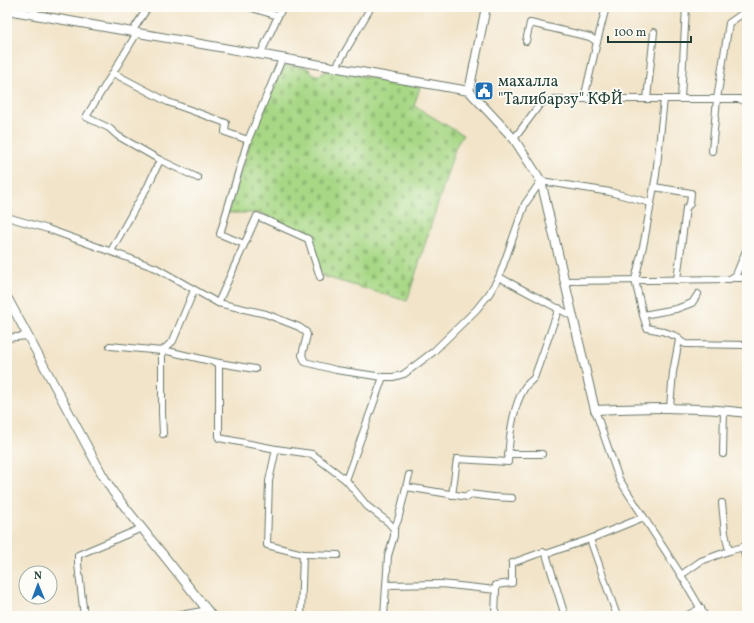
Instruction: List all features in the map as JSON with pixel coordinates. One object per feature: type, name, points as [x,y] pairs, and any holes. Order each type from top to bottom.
[{"type":"street","points":[[148,7],[86,117],[109,128],[118,136],[160,160],[198,178]]},
{"type":"street","points":[[249,7],[278,16]]},
{"type":"street","points":[[260,55],[283,7]]},
{"type":"street","points":[[336,67],[371,7]]},
{"type":"street","points":[[469,91],[486,7]]},
{"type":"street","points":[[584,99],[606,7]]},
{"type":"street","points":[[681,99],[686,7]]},
{"type":"street","points":[[7,10],[35,11],[134,32],[469,91],[514,139],[541,181],[595,410],[619,478],[681,575],[705,616]]},
{"type":"street","points":[[712,151],[717,99],[729,23],[742,14]]},
{"type":"street","points":[[526,41],[530,23],[590,37],[597,42]]},
{"type":"street","points":[[647,99],[654,32]]},
{"type":"street","points":[[244,244],[220,234],[248,140],[282,59]]},
{"type":"street","points":[[112,73],[168,102],[226,123],[225,132],[248,140]]},
{"type":"street","points":[[514,139],[540,104],[553,99],[740,99],[747,102]]},
{"type":"street","points":[[664,99],[654,187],[644,242],[635,280],[647,328],[662,331],[678,337],[679,340],[685,344],[747,345]]},
{"type":"street","points":[[111,251],[148,186],[160,160]]},
{"type":"street","points":[[541,181],[610,192],[651,203]]},
{"type":"street","points":[[7,217],[48,229],[156,268],[218,303],[266,314],[304,329],[307,334],[302,355],[305,362],[341,372],[394,377],[404,374],[433,352],[476,310],[488,294],[499,277],[525,204],[541,181]]},
{"type":"street","points":[[654,187],[691,193],[690,204],[686,208],[677,280]]},
{"type":"street","points":[[218,303],[257,216],[308,239],[320,277]]},
{"type":"street","points":[[734,278],[747,248]]},
{"type":"street","points":[[499,277],[572,316]]},
{"type":"street","points":[[565,281],[747,278]]},
{"type":"street","points":[[163,434],[163,351],[173,341],[194,290]]},
{"type":"street","points":[[644,315],[676,309],[692,303],[698,294]]},
{"type":"street","points":[[7,297],[102,474],[114,492],[210,613]]},
{"type":"street","points":[[452,495],[457,459],[508,462],[509,433],[518,402],[526,386],[534,378],[559,308]]},
{"type":"street","points":[[7,338],[27,336]]},
{"type":"street","points":[[670,407],[673,372],[679,340]]},
{"type":"street","points":[[110,346],[163,351],[255,369]]},
{"type":"street","points":[[219,363],[219,438],[312,454],[346,480],[368,506],[388,522],[394,529]]},
{"type":"street","points":[[346,480],[383,377]]},
{"type":"street","points":[[595,410],[670,407],[724,410],[747,413]]},
{"type":"street","points":[[723,454],[724,410]]},
{"type":"street","points":[[276,449],[269,481],[266,544],[303,554],[338,555]]},
{"type":"street","points":[[508,454],[542,454]]},
{"type":"street","points":[[384,616],[387,585],[385,579],[388,556],[409,475]]},
{"type":"street","points":[[406,487],[468,497],[469,494],[512,498]]},
{"type":"street","points":[[722,503],[725,534],[729,551]]},
{"type":"street","points":[[495,616],[496,585],[512,583],[512,563],[543,552],[546,554],[590,539],[644,517]]},
{"type":"street","points":[[84,616],[78,555],[142,528]]},
{"type":"street","points":[[590,539],[617,616]]},
{"type":"street","points":[[681,575],[701,561],[745,546],[747,564]]},
{"type":"street","points":[[301,616],[303,554]]},
{"type":"street","points":[[546,554],[565,616]]},
{"type":"street","points":[[387,585],[441,584],[496,590]]},
{"type":"street","points":[[686,616],[701,608]]},
{"type":"street","points":[[175,616],[210,613]]},
{"type":"green space","points":[[285,65],[308,68],[312,74],[318,76],[328,70],[420,87],[414,106],[463,135],[456,146],[407,301],[322,276],[310,237],[261,213],[228,213],[253,135]]},
{"type":"place","name":"махалла \"Талибарзу\" КФЙ","points":[[484,91]]}]
